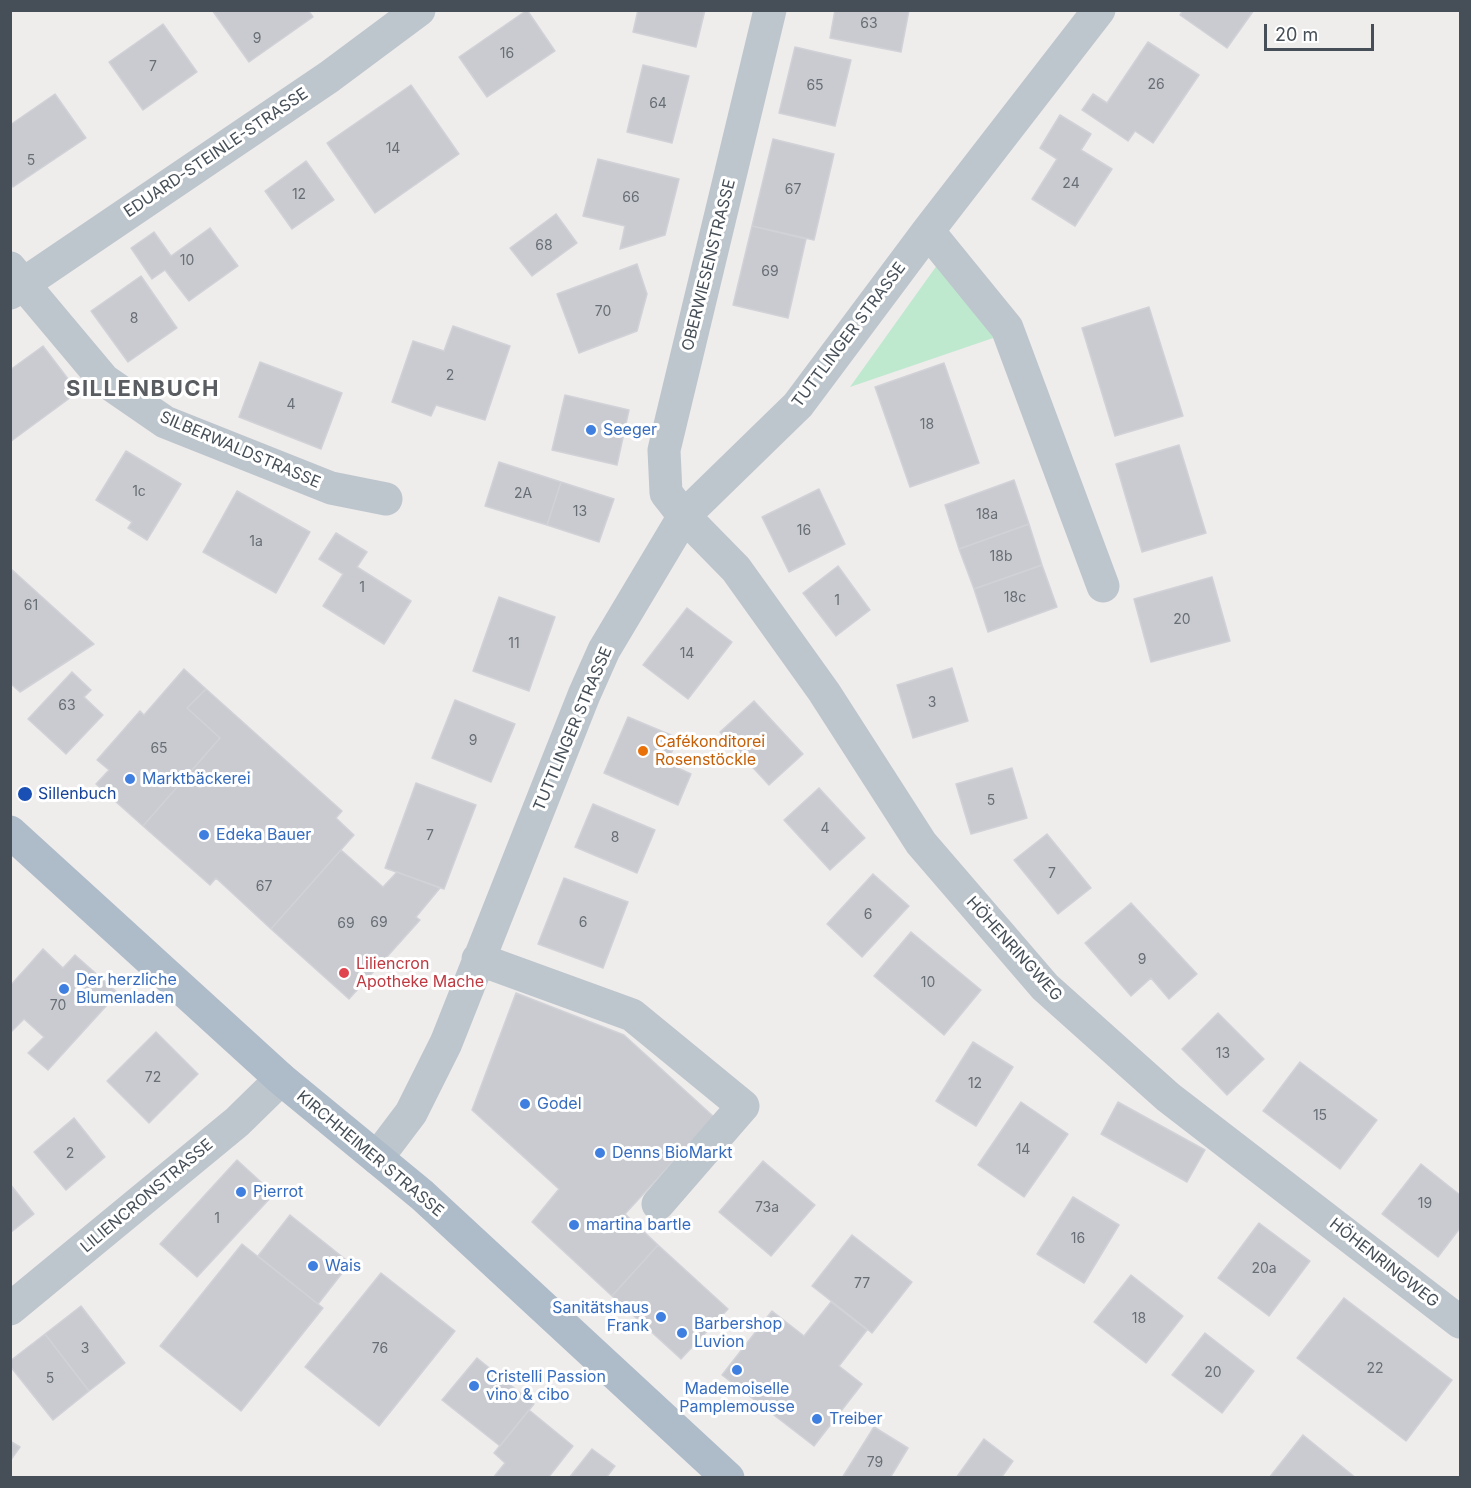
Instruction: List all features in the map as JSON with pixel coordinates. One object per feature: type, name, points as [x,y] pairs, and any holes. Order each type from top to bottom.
[{"type":"main road","name":"KIRCHHEIMER STRASSE","points":[[10,832],[281,1079],[439,1210],[728,1478]]},
{"type":"street","name":"EDUARD-STEINLE-STRASSE","points":[[15,281],[329,77],[419,10]]},
{"type":"street","name":"OBERWIESENSTRASSE","points":[[684,516],[666,493],[664,450],[770,10]]},
{"type":"street","name":"TUTTLINGER STRASSE","points":[[377,1158],[411,1113],[446,1043],[604,650],[684,516],[798,405],[927,231],[1099,10]]},
{"type":"street","points":[[927,231],[1007,328],[1103,586]]},
{"type":"street","name":"SILBERWALDSTRASSE","points":[[15,281],[104,380],[165,422],[332,488],[386,499]]},
{"type":"street","name":"HÖHENRINGWEG","points":[[684,516],[743,579],[824,692],[921,843],[1045,987],[1168,1097],[1461,1322]]},
{"type":"street","points":[[478,959],[632,1015],[743,1106],[658,1204]]},
{"type":"street","name":"LILIENCRONSTRASSE","points":[[10,1309],[237,1122],[281,1079]]},
{"type":"green space","points":[[940,261],[999,336],[850,387]]},
{"type":"building","points":[[212,10],[308,10],[313,17],[249,62]]},
{"type":"building","points":[[527,10],[555,51],[487,97],[459,57]]},
{"type":"building","points":[[638,10],[705,10],[696,47],[633,32]]},
{"type":"building","points":[[835,10],[909,10],[901,52],[830,38]]},
{"type":"building","points":[[1183,10],[1254,10],[1227,48],[1180,15]]},
{"type":"building","points":[[163,24],[197,72],[143,110],[109,62]]},
{"type":"building","points":[[1148,42],[1199,75],[1153,143],[1135,131],[1128,141],[1082,110],[1093,94],[1107,103]]},
{"type":"building","points":[[795,47],[851,60],[835,126],[779,113]]},
{"type":"building","points":[[643,65],[689,76],[672,143],[627,132]]},
{"type":"building","points":[[411,85],[459,154],[375,213],[327,143]]},
{"type":"building","points":[[55,94],[86,138],[13,187],[10,184],[10,125]]},
{"type":"building","points":[[1060,115],[1091,134],[1081,150],[1112,169],[1075,226],[1032,199],[1057,159],[1040,148]]},
{"type":"building","points":[[773,139],[834,154],[814,240],[752,226]]},
{"type":"building","points":[[598,159],[679,179],[665,235],[620,249],[625,226],[583,216]]},
{"type":"building","points":[[306,161],[334,200],[292,229],[265,191]]},
{"type":"building","points":[[556,214],[577,243],[532,276],[510,248]]},
{"type":"building","points":[[752,226],[806,239],[788,318],[733,305]]},
{"type":"building","points":[[210,228],[238,266],[189,301],[165,270],[152,279],[131,248],[154,232],[171,256]]},
{"type":"building","points":[[637,264],[647,294],[637,331],[579,353],[557,294]]},
{"type":"building","points":[[141,276],[177,328],[128,362],[91,311]]},
{"type":"building","points":[[1149,307],[1183,416],[1115,436],[1082,328]]},
{"type":"building","points":[[453,326],[510,346],[485,420],[436,405],[431,416],[392,402],[413,341],[444,351]]},
{"type":"building","points":[[43,346],[78,392],[10,442],[10,370]]},
{"type":"building","points":[[260,362],[342,393],[321,449],[239,417]]},
{"type":"building","points":[[944,363],[979,463],[910,487],[875,387]]},
{"type":"building","name":"Seeger","points":[[565,395],[629,410],[617,465],[552,450]]},
{"type":"building","points":[[1179,445],[1206,533],[1142,552],[1116,464]]},
{"type":"building","points":[[126,451],[181,484],[147,540],[128,528],[132,522],[96,500]]},
{"type":"building","points":[[499,462],[561,482],[547,525],[485,506]]},
{"type":"building","points":[[1014,480],[1029,524],[959,549],[945,505]]},
{"type":"building","points":[[561,482],[614,499],[599,542],[547,525]]},
{"type":"building","points":[[819,489],[845,544],[789,572],[762,517]]},
{"type":"building","points":[[237,491],[310,532],[276,593],[203,552]]},
{"type":"building","points":[[1029,524],[1042,565],[974,589],[959,549]]},
{"type":"building","points":[[336,533],[367,552],[357,567],[411,601],[384,644],[323,606],[343,574],[319,559]]},
{"type":"building","points":[[1042,565],[1057,607],[988,632],[974,589]]},
{"type":"building","points":[[838,566],[870,610],[836,636],[803,593]]},
{"type":"building","points":[[10,568],[94,644],[20,692],[10,683]]},
{"type":"building","points":[[1212,577],[1230,641],[1151,662],[1134,599]]},
{"type":"building","points":[[499,597],[555,617],[529,691],[473,671]]},
{"type":"building","points":[[687,608],[732,642],[688,699],[643,665]]},
{"type":"building","points":[[952,668],[968,721],[913,738],[897,685]]},
{"type":"building","points":[[184,669],[206,689],[187,708],[220,738],[143,826],[96,784],[109,770],[97,760],[140,711],[144,715]]},
{"type":"building","points":[[72,672],[91,690],[84,697],[103,715],[66,754],[28,719]]},
{"type":"building","points":[[206,689],[342,811],[336,818],[354,835],[271,929],[216,878],[210,885],[143,826],[220,738],[187,708]]},
{"type":"building","points":[[455,700],[515,724],[491,782],[432,758]]},
{"type":"building","points":[[754,701],[803,754],[769,785],[720,732]]},
{"type":"building","name":"Cafékonditorei Rosenstöckle","points":[[628,717],[678,738],[667,763],[691,774],[678,805],[604,773]]},
{"type":"building","points":[[1012,768],[1027,818],[971,834],[956,784]]},
{"type":"building","points":[[416,783],[476,805],[444,889],[385,868]]},
{"type":"building","points":[[819,788],[865,838],[830,870],[784,820]]},
{"type":"building","points":[[593,804],[655,830],[637,873],[575,847]]},
{"type":"building","points":[[1047,834],[1091,888],[1058,914],[1014,860]]},
{"type":"building","points":[[341,850],[383,887],[397,872],[440,888],[416,917],[420,920],[349,999],[271,929]]},
{"type":"building","points":[[873,874],[909,906],[862,957],[827,924]]},
{"type":"building","points":[[564,878],[628,902],[603,968],[538,944]]},
{"type":"building","points":[[1131,903],[1197,974],[1169,999],[1151,978],[1131,996],[1085,943]]},
{"type":"building","points":[[911,932],[981,990],[944,1035],[874,976]]},
{"type":"building","points":[[43,949],[63,968],[75,955],[118,993],[48,1070],[28,1053],[44,1037],[24,1019],[10,1033],[10,986]]},
{"type":"building","name":"Denns BioMarkt","points":[[516,993],[624,1035],[714,1117],[625,1214],[658,1245],[612,1296],[532,1222],[559,1189],[472,1110]]},
{"type":"building","points":[[1218,1013],[1264,1059],[1227,1095],[1182,1049]]},
{"type":"building","points":[[156,1032],[198,1074],[149,1123],[107,1081]]},
{"type":"building","points":[[973,1042],[1013,1067],[976,1126],[936,1101]]},
{"type":"building","points":[[1300,1062],[1377,1120],[1340,1169],[1263,1111]]},
{"type":"building","points":[[1021,1102],[1068,1134],[1024,1197],[978,1165]]},
{"type":"building","points":[[1118,1102],[1205,1150],[1187,1182],[1101,1134]]},
{"type":"building","points":[[74,1118],[105,1157],[66,1190],[34,1152]]},
{"type":"building","points":[[237,1160],[274,1194],[197,1277],[160,1244]]},
{"type":"building","points":[[763,1161],[815,1205],[771,1256],[719,1212]]},
{"type":"building","points":[[1421,1164],[1460,1195],[1460,1228],[1438,1257],[1382,1214]]},
{"type":"building","points":[[10,1184],[34,1214],[10,1233]]},
{"type":"building","points":[[1073,1197],[1119,1225],[1084,1283],[1037,1254]]},
{"type":"building","points":[[290,1215],[350,1263],[318,1304],[258,1256]]},
{"type":"building","points":[[1259,1223],[1310,1261],[1269,1316],[1218,1278]]},
{"type":"building","points":[[852,1235],[912,1282],[872,1333],[812,1286]]},
{"type":"building","points":[[242,1244],[323,1308],[241,1411],[160,1346]]},
{"type":"building","points":[[658,1245],[728,1309],[681,1359],[612,1296]]},
{"type":"building","points":[[381,1273],[455,1331],[379,1426],[305,1367]]},
{"type":"building","points":[[1131,1275],[1183,1316],[1146,1363],[1094,1322]]},
{"type":"building","points":[[1344,1298],[1452,1380],[1406,1441],[1297,1358]]},
{"type":"building","points":[[831,1302],[867,1330],[839,1366],[862,1384],[814,1446],[722,1375],[772,1311],[804,1336]]},
{"type":"building","points":[[81,1306],[125,1363],[89,1391],[45,1334]]},
{"type":"building","points":[[1205,1333],[1254,1371],[1222,1413],[1172,1375]]},
{"type":"building","points":[[45,1334],[89,1391],[53,1420],[10,1366],[10,1361]]},
{"type":"building","points":[[477,1358],[534,1404],[500,1446],[442,1400]]},
{"type":"building","points":[[529,1410],[573,1446],[548,1478],[493,1478],[505,1463],[494,1453]]},
{"type":"building","points":[[874,1427],[908,1448],[890,1478],[842,1478]]},
{"type":"building","points":[[1303,1435],[1356,1478],[1269,1478]]},
{"type":"building","points":[[984,1439],[1013,1461],[1001,1478],[956,1478]]},
{"type":"building","points":[[10,1441],[20,1447],[10,1461]]},
{"type":"building","points":[[592,1449],[615,1466],[606,1478],[569,1478]]},
{"type":"place","name":"Seeger","points":[[591,430]]},
{"type":"place","name":"Cafékonditorei Rosenstöckle","points":[[643,751]]},
{"type":"place","name":"Marktbäckerei","points":[[130,779]]},
{"type":"place","name":"Sillenbuch","points":[[25,794]]},
{"type":"place","name":"Edeka Bauer","points":[[204,835]]},
{"type":"place","name":"Liliencron Apotheke Mache","points":[[344,973]]},
{"type":"place","name":"Der herzliche Blumenladen","points":[[64,989]]},
{"type":"place","name":"Godel","points":[[525,1104]]},
{"type":"place","name":"Denns BioMarkt","points":[[600,1153]]},
{"type":"place","name":"Pierrot","points":[[241,1192]]},
{"type":"place","name":"martina bartle","points":[[574,1225]]},
{"type":"place","name":"Wais","points":[[313,1266]]},
{"type":"place","name":"Sanitätshaus Frank","points":[[661,1317]]},
{"type":"place","name":"Barbershop Luvion","points":[[682,1333]]},
{"type":"place","name":"Mademoiselle Pamplemousse","points":[[737,1370]]},
{"type":"place","name":"Cristelli Passion vino & cibo","points":[[474,1386]]},
{"type":"place","name":"Treiber","points":[[817,1419]]},
{"type":"district","name":"SILLENBUCH","points":[[143,389]]}]
